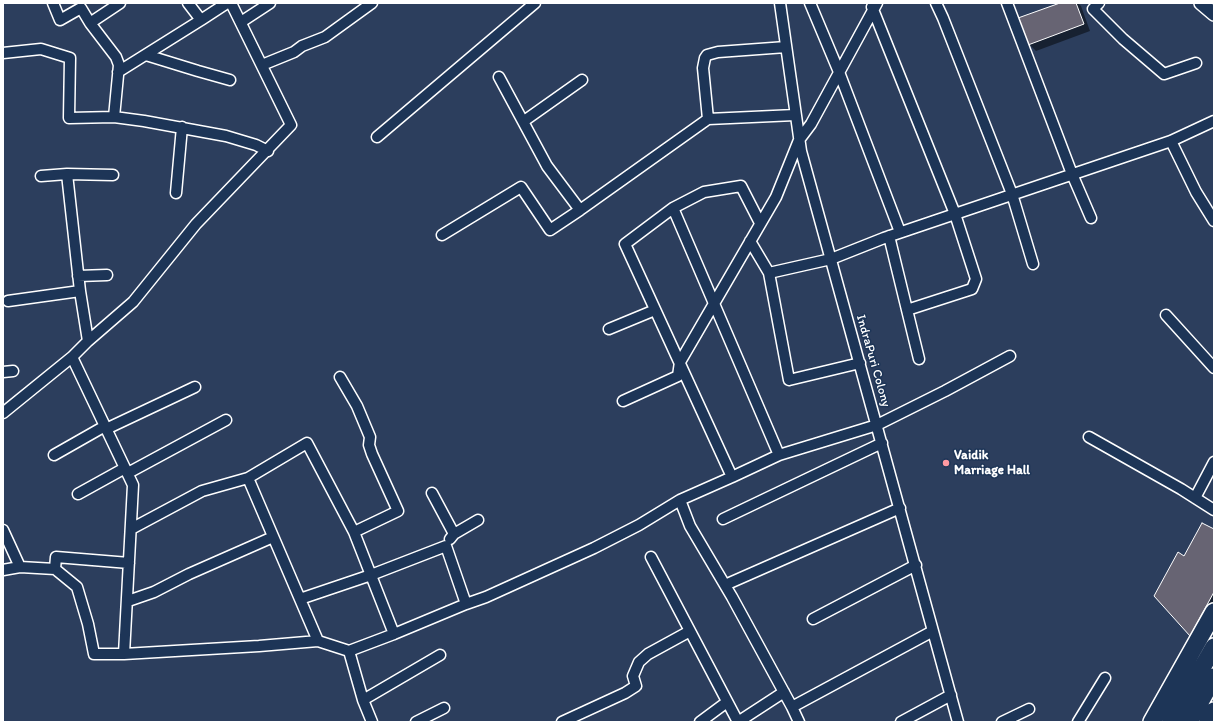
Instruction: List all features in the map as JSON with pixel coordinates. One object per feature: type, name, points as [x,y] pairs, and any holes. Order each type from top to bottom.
[{"type":"highway","points":[[1152,722],[1214,612]]},
{"type":"highway","points":[[1171,722],[1214,647]]},
{"type":"highway","points":[[1188,722],[1214,677]]},
{"type":"highway","points":[[1208,722],[1214,711]]},
{"type":"street","points":[[53,3],[60,20],[81,8],[90,23],[116,57],[119,65],[114,117]]},
{"type":"street","points":[[90,23],[120,3]]},
{"type":"street","points":[[188,3],[201,20]]},
{"type":"street","points":[[118,72],[227,3]]},
{"type":"street","points":[[3,413],[72,357],[133,302],[196,224],[268,151],[291,125],[231,3]]},
{"type":"street","points":[[241,22],[270,3]]},
{"type":"street","points":[[262,65],[325,37],[372,3]]},
{"type":"street","points":[[377,136],[535,3]]},
{"type":"street","name":"IndraPuri Colony","points":[[780,3],[801,151],[958,722]]},
{"type":"street","points":[[810,3],[839,72],[900,232]]},
{"type":"street","points":[[936,3],[944,18],[1012,194],[1033,264]]},
{"type":"street","points":[[1007,3],[1072,174],[1091,218]]},
{"type":"street","points":[[1099,3],[1093,9],[1122,39],[1164,74],[1196,63]]},
{"type":"street","points":[[1201,3],[1214,14]]},
{"type":"street","points":[[623,401],[678,376],[680,362],[776,197],[799,140],[811,124],[874,5]]},
{"type":"street","points":[[874,5],[955,214],[976,279],[972,289],[907,310]]},
{"type":"street","points":[[708,120],[703,68],[707,55],[718,52],[786,47]]},
{"type":"street","points":[[3,53],[41,49],[70,58],[69,118],[114,117],[182,127],[226,136],[256,145],[268,151]]},
{"type":"street","points":[[146,55],[198,72],[230,80]]},
{"type":"street","points":[[499,77],[547,166],[580,210]]},
{"type":"street","points":[[524,121],[582,80]]},
{"type":"street","points":[[442,235],[521,187],[550,230],[708,120],[796,115]]},
{"type":"street","points":[[769,274],[831,259],[900,232],[1171,141],[1214,121]]},
{"type":"street","points":[[176,193],[182,127]]},
{"type":"street","points":[[1171,141],[1196,192],[1214,221]]},
{"type":"street","points":[[67,174],[78,276],[88,341]]},
{"type":"street","points":[[41,176],[67,174],[113,175]]},
{"type":"street","points":[[732,477],[625,244],[673,208],[704,192],[741,186],[760,223]]},
{"type":"street","points":[[673,208],[779,455]]},
{"type":"street","points":[[889,236],[919,359]]},
{"type":"street","points":[[750,241],[769,274],[789,380],[860,363]]},
{"type":"street","points":[[78,276],[106,275]]},
{"type":"street","points":[[8,301],[80,291]]},
{"type":"street","points":[[609,329],[655,310]]},
{"type":"street","points":[[1166,315],[1214,368]]},
{"type":"street","points":[[3,570],[20,567],[55,569],[77,587],[88,624],[94,654],[124,654],[318,641],[349,651],[486,597],[594,548],[638,525],[680,500],[779,455],[877,425],[1010,356]]},
{"type":"street","points":[[72,357],[133,485],[124,654]]},
{"type":"street","points":[[340,377],[360,412],[370,437],[369,445],[372,454],[398,511],[354,532]]},
{"type":"street","points":[[54,455],[106,428],[195,387]]},
{"type":"street","points":[[78,494],[226,420]]},
{"type":"street","points":[[1088,437],[1214,510]]},
{"type":"street","points":[[131,529],[202,491],[248,478],[307,443],[354,532],[394,634]]},
{"type":"street","points":[[723,519],[882,443]]},
{"type":"street","points":[[1195,498],[1214,462]]},
{"type":"street","points":[[248,478],[318,641]]},
{"type":"street","points":[[432,493],[454,534]]},
{"type":"street","points":[[680,500],[690,526],[725,585],[800,722]]},
{"type":"street","points":[[725,585],[900,508]]},
{"type":"street","points":[[300,599],[371,575],[446,546],[454,534],[478,520]]},
{"type":"street","points":[[3,530],[20,567]]},
{"type":"street","points":[[128,600],[154,592],[189,574],[273,537]]},
{"type":"street","points":[[446,546],[466,604]]},
{"type":"street","points":[[55,569],[56,557],[130,563]]},
{"type":"street","points":[[651,557],[738,722],[784,692]]},
{"type":"street","points":[[813,619],[916,565]]},
{"type":"street","points":[[562,722],[625,693],[636,686],[633,676],[639,662],[648,654],[690,631]]},
{"type":"street","points":[[792,707],[933,631]]},
{"type":"street","points":[[349,651],[363,700],[372,722]]},
{"type":"street","points":[[363,700],[440,655]]},
{"type":"street","points":[[1078,722],[1105,678]]},
{"type":"street","points":[[901,722],[951,695]]},
{"type":"street","points":[[700,722],[728,702]]},
{"type":"street","points":[[416,722],[444,708]]},
{"type":"street","points":[[1002,722],[1028,709]]},
{"type":"building","points":[[1060,3],[1076,3],[1084,24],[1028,45],[1018,18]]},
{"type":"building","points":[[1202,523],[1214,529],[1214,592],[1190,636],[1154,596],[1178,552],[1184,556]]},
{"type":"place","name":"Vaidik Marriage Hall","points":[[946,463]]}]
